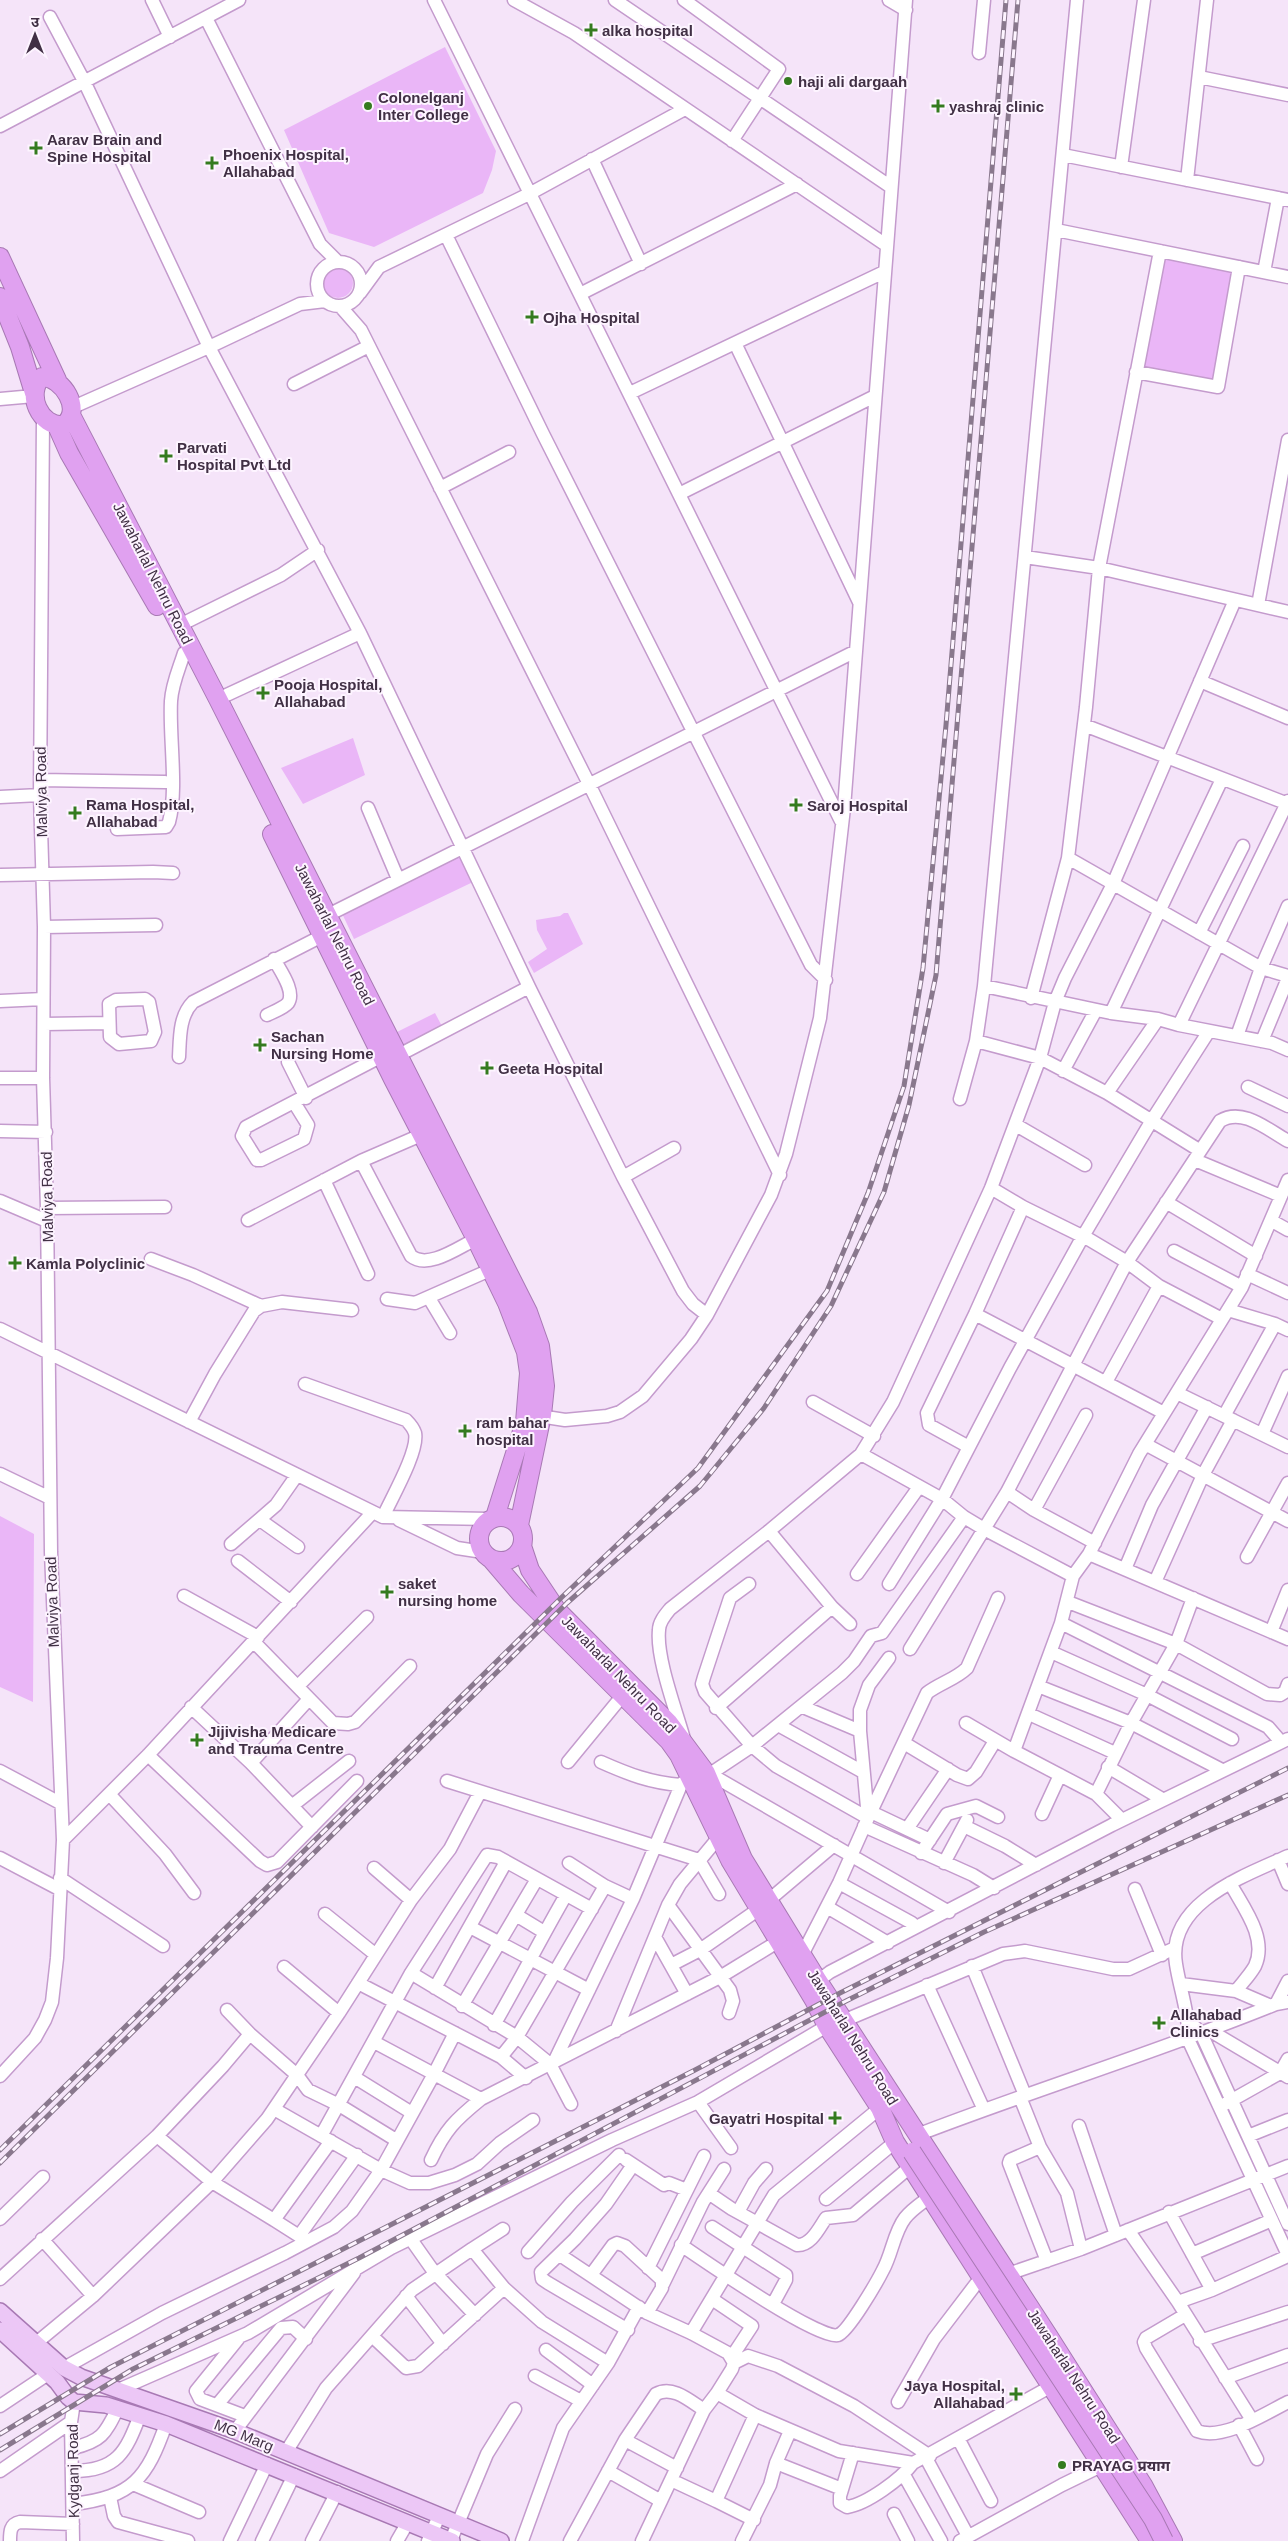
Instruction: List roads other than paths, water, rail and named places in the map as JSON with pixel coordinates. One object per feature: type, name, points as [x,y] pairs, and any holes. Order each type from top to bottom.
[{"type":"highway","name":"Jawaharlal Nehru Road","points":[[0,257],[56,380],[64,388],[61,417],[69,453],[184,653],[322,936],[390,1056],[528,1312],[543,1360],[545,1386],[516,1455],[493,1518],[482,1526],[479,1536],[487,1555],[521,1594],[669,1741],[696,1777],[743,1858],[779,1941],[812,1985],[913,2151],[1008,2274],[1143,2484],[1173,2541]]},
{"type":"highway","name":"Jawaharlal Nehru Road","points":[[0,297],[20,347],[34,395],[61,417],[180,626],[218,699],[326,916],[390,1056],[421,1135],[476,1239],[507,1303],[526,1352],[534,1415],[519,1526],[523,1535],[522,1546],[530,1570],[556,1609],[668,1722],[686,1746],[719,1838],[802,1955],[812,1985]]},
{"type":"highway","points":[[34,395],[37,382],[42,377],[56,380]]},
{"type":"highway","points":[[493,1518],[511,1518],[519,1526]]},
{"type":"highway","points":[[487,1555],[507,1560],[516,1555],[522,1546]]},
{"type":"highway","name":"Jawaharlal Nehru Road","points":[[835,2024],[880,2108],[893,2138]]},
{"type":"highway","points":[[893,2138],[903,2139],[913,2151],[1153,2519],[1164,2541]]},
{"type":"highway","name":"Jawaharlal Nehru Road","points":[[913,2151],[931,2196],[1050,2387],[1103,2465],[1150,2541]]},
{"type":"main road","name":"MG Marg","points":[[0,2311],[64,2368],[81,2377],[235,2431],[501,2541]]},
{"type":"main road","points":[[0,2330],[48,2374],[74,2402]]},
{"type":"main road","name":"MG Marg","points":[[74,2402],[118,2408],[140,2414],[408,2522],[430,2537],[452,2541]]},
{"type":"street","points":[[152,0],[170,37]]},
{"type":"street","points":[[0,126],[239,0]]},
{"type":"street","points":[[434,0],[841,821]]},
{"type":"street","points":[[514,0],[574,34],[886,245]]},
{"type":"street","points":[[615,0],[891,187]]},
{"type":"street","points":[[684,0],[779,69],[758,97],[732,141]]},
{"type":"street","points":[[534,1415],[565,1420],[592,1418],[620,1412],[643,1396],[691,1339],[707,1315],[744,1249],[780,1175],[820,1018],[826,980],[841,821],[844,808],[906,5],[889,0]]},
{"type":"street","points":[[979,53],[984,0]]},
{"type":"street","points":[[960,1099],[976,1041],[984,986],[1077,0]]},
{"type":"street","points":[[1121,167],[1144,0]]},
{"type":"street","points":[[1187,180],[1207,0]]},
{"type":"street","points":[[50,17],[84,81],[209,347],[318,550],[360,633],[464,846],[529,987],[623,1176],[683,1291],[693,1304],[707,1315]]},
{"type":"street","points":[[206,18],[320,244],[324,268],[317,284],[300,304]]},
{"type":"street","points":[[1198,76],[1288,95]]},
{"type":"street","points":[[320,244],[338,262],[354,267],[378,267],[529,194],[685,109]]},
{"type":"street","points":[[1062,155],[1283,199],[1264,272]]},
{"type":"street","points":[[592,159],[641,264]]},
{"type":"street","points":[[580,294],[796,184]]},
{"type":"street","points":[[1056,230],[1288,277]]},
{"type":"street","points":[[446,235],[811,965],[826,980]]},
{"type":"street","points":[[1031,998],[1068,858],[1084,725],[1099,568],[1160,251]]},
{"type":"street","points":[[324,268],[338,262]]},
{"type":"street","points":[[354,267],[361,278],[358,296],[361,330]]},
{"type":"street","points":[[340,306],[358,296],[378,267]]},
{"type":"street","points":[[1136,372],[1218,387],[1239,267]]},
{"type":"street","points":[[630,393],[884,272]]},
{"type":"street","points":[[317,284],[325,301]]},
{"type":"street","points":[[61,417],[300,304],[325,301],[340,306],[361,330],[589,784],[780,1175]]},
{"type":"street","points":[[735,343],[860,604]]},
{"type":"street","points":[[294,384],[369,346]]},
{"type":"street","points":[[0,399],[34,395]]},
{"type":"street","points":[[679,494],[875,396]]},
{"type":"street","name":"Malviya Road","points":[[0,2076],[34,2038],[45,2020],[52,2002],[57,1958],[62,1840],[50,1498],[46,1132],[43,1078],[44,927],[40,795],[61,417]]},
{"type":"street","points":[[1258,605],[1288,440]]},
{"type":"street","points":[[440,488],[510,452]]},
{"type":"street","points":[[180,626],[281,575],[318,550]]},
{"type":"street","points":[[1025,557],[1099,568],[1288,612]]},
{"type":"street","points":[[686,1746],[659,1646],[659,1628],[670,1609],[769,1531],[861,1454],[874,1436],[893,1402],[991,1188],[1040,1058],[1055,1002],[1065,978],[1113,884],[1235,600]]},
{"type":"street","points":[[218,699],[360,633]]},
{"type":"street","points":[[326,916],[856,651]]},
{"type":"street","points":[[117,829],[159,828],[166,827],[169,822],[172,762],[172,687],[184,653]]},
{"type":"street","points":[[1200,681],[1288,718]]},
{"type":"street","points":[[1084,725],[1288,803],[1179,1025]]},
{"type":"street","points":[[1111,1013],[1222,779]]},
{"type":"street","points":[[40,780],[165,782]]},
{"type":"street","points":[[0,797],[40,795]]},
{"type":"street","points":[[368,808],[398,879]]},
{"type":"street","points":[[1198,933],[1242,846]]},
{"type":"street","points":[[1068,858],[1261,968],[1288,977],[1262,1041]]},
{"type":"street","points":[[0,875],[173,873]]},
{"type":"street","points":[[1237,1036],[1261,968],[1288,906]]},
{"type":"street","points":[[44,927],[156,925]]},
{"type":"street","points":[[179,1057],[182,1018],[187,1008],[193,1002],[274,958],[322,936]]},
{"type":"street","points":[[267,1015],[287,1004],[290,999],[289,989],[274,958]]},
{"type":"street","points":[[984,986],[1031,998],[1111,1013],[1158,1018],[1179,1025],[1262,1041],[1288,1050]]},
{"type":"street","points":[[288,1062],[301,1101],[308,1125],[304,1139],[261,1160],[254,1158],[242,1136],[246,1127],[301,1101],[529,987]]},
{"type":"street","points":[[0,1001],[43,999]]},
{"type":"street","points":[[147,1000],[151,1007],[155,1032],[154,1038],[151,1041],[119,1044],[110,1037],[108,1023],[108,1010],[112,1001],[147,1000]]},
{"type":"street","points":[[1063,1072],[1096,1010]]},
{"type":"street","points":[[1106,1093],[1158,1018]]},
{"type":"street","points":[[44,1024],[108,1023]]},
{"type":"street","points":[[889,1584],[942,1499],[1024,1341],[1082,1238],[1152,1120],[1209,1031]]},
{"type":"street","points":[[976,1041],[1040,1058],[1152,1120],[1197,1155],[1281,1196]]},
{"type":"street","points":[[0,1078],[43,1078]]},
{"type":"street","points":[[1248,1088],[1288,1106]]},
{"type":"street","points":[[910,1649],[1007,1492],[1075,1365],[1127,1262],[1220,1122],[1229,1116],[1237,1115],[1288,1141]]},
{"type":"street","points":[[1016,1124],[1084,1165]]},
{"type":"street","points":[[0,1132],[46,1132]]},
{"type":"street","points":[[248,1220],[361,1160],[421,1135]]},
{"type":"street","points":[[623,1176],[674,1148]]},
{"type":"street","points":[[361,1160],[411,1256],[416,1260],[430,1260],[476,1239]]},
{"type":"street","points":[[324,1180],[368,1274]]},
{"type":"street","points":[[1014,1751],[1061,1623],[1068,1602],[1073,1576],[1092,1548],[1145,1444],[1242,1287],[1288,1180]]},
{"type":"street","points":[[991,1188],[1082,1238],[1090,1240],[1127,1262],[1159,1286],[1225,1314],[1275,1324],[1288,1330]]},
{"type":"street","points":[[0,1201],[47,1221]]},
{"type":"street","points":[[1166,1202],[1256,1256]]},
{"type":"street","points":[[47,1208],[165,1207]]},
{"type":"street","points":[[969,1447],[929,1425],[927,1413],[975,1314],[1023,1207]]},
{"type":"street","points":[[1272,1221],[1288,1230]]},
{"type":"street","points":[[1174,1251],[1242,1287]]},
{"type":"street","points":[[151,1259],[193,1275],[261,1306]]},
{"type":"street","points":[[387,1299],[415,1303],[490,1270]]},
{"type":"street","points":[[1247,1274],[1288,1293]]},
{"type":"street","points":[[1106,1382],[1159,1286]]},
{"type":"street","points":[[429,1298],[450,1333]]},
{"type":"street","points":[[189,1422],[214,1374],[254,1311],[261,1306],[273,1302],[352,1310]]},
{"type":"street","points":[[975,1314],[1164,1413]]},
{"type":"street","points":[[1155,1582],[1229,1418],[1275,1324]]},
{"type":"street","points":[[0,1328],[47,1354],[297,1475],[457,1548],[487,1555]]},
{"type":"street","points":[[1262,1434],[1288,1376]]},
{"type":"street","points":[[62,1840],[110,1795],[290,1602],[383,1515],[414,1448],[415,1434],[412,1426],[406,1420],[305,1384]]},
{"type":"street","points":[[1177,1393],[1288,1447]]},
{"type":"street","points":[[813,1402],[874,1436]]},
{"type":"street","points":[[1125,1569],[1152,1505],[1175,1460],[1207,1407]]},
{"type":"street","points":[[1034,1510],[1086,1415]]},
{"type":"street","points":[[1145,1444],[1288,1521]]},
{"type":"street","points":[[861,1454],[942,1499],[964,1517],[984,1529],[1073,1576]]},
{"type":"street","points":[[0,1474],[50,1498]]},
{"type":"street","points":[[231,1544],[276,1505],[297,1475]]},
{"type":"street","points":[[1247,1557],[1288,1483]]},
{"type":"street","points":[[857,1574],[919,1487]]},
{"type":"street","points":[[1007,1492],[1125,1569],[1288,1639]]},
{"type":"street","points":[[383,1515],[493,1518]]},
{"type":"street","points":[[602,1762],[633,1777],[650,1782],[696,1777],[752,1746],[802,1707],[848,1667],[871,1636],[882,1633],[964,1517]]},
{"type":"street","points":[[260,1520],[298,1547]]},
{"type":"street","points":[[769,1531],[832,1607],[850,1624]]},
{"type":"street","points":[[238,1561],[290,1602]]},
{"type":"street","points":[[749,1584],[730,1598],[702,1684],[716,1708],[752,1746],[776,1766],[868,1818],[921,1853],[973,1875],[994,1888]]},
{"type":"street","points":[[1271,1632],[1288,1590]]},
{"type":"street","points":[[184,1596],[256,1640],[333,1723],[348,1724],[355,1722],[410,1666]]},
{"type":"street","points":[[802,1955],[839,1883],[927,1693],[936,1685],[961,1674],[972,1661],[998,1598]]},
{"type":"street","points":[[1096,1794],[1131,1723],[1176,1644],[1192,1598]]},
{"type":"street","points":[[1068,1602],[1176,1644],[1267,1694],[1280,1695],[1288,1684]]},
{"type":"street","points":[[716,1708],[832,1607]]},
{"type":"street","points":[[298,1686],[367,1617]]},
{"type":"street","points":[[812,1985],[830,1972],[1162,1799],[1285,1740],[1268,1727],[1061,1623]]},
{"type":"street","points":[[1050,1652],[1147,1695],[1232,1739]]},
{"type":"street","points":[[868,1818],[863,1772],[860,1710],[870,1685],[889,1658]]},
{"type":"street","points":[[1038,1686],[1131,1723],[1222,1770]]},
{"type":"street","points":[[568,1762],[623,1695]]},
{"type":"street","points":[[251,1762],[309,1698]]},
{"type":"street","points":[[191,1707],[251,1762],[312,1827]]},
{"type":"street","points":[[802,1707],[860,1731]]},
{"type":"street","points":[[1029,1714],[1115,1753]]},
{"type":"street","points":[[966,1723],[995,1741],[1096,1794],[1122,1820]]},
{"type":"street","points":[[778,1726],[863,1772]]},
{"type":"street","points":[[904,1743],[964,1778],[973,1776],[995,1741]]},
{"type":"street","points":[[148,1755],[260,1861],[267,1865],[277,1862],[357,1781]]},
{"type":"street","points":[[293,1805],[349,1761]]},
{"type":"street","points":[[1108,1767],[1162,1799]]},
{"type":"street","points":[[907,1829],[948,1769]]},
{"type":"street","points":[[0,1771],[60,1803]]},
{"type":"street","points":[[1042,1814],[1060,1775]]},
{"type":"street","points":[[696,1777],[851,1854],[948,1912]]},
{"type":"street","points":[[552,2063],[633,1899],[654,1846],[696,1777]]},
{"type":"street","points":[[447,1781],[699,1860],[719,1894]]},
{"type":"street","points":[[35,2344],[93,2296],[212,2182],[274,2109],[412,1900],[450,1849],[480,1792]]},
{"type":"street","points":[[110,1795],[165,1854],[194,1893]]},
{"type":"street","points":[[921,1853],[947,1814],[976,1806],[998,1817]]},
{"type":"street","points":[[944,1864],[967,1817],[962,1810]]},
{"type":"street","points":[[868,1818],[907,1829],[930,1840]]},
{"type":"street","points":[[964,1826],[1014,1851],[1036,1865]]},
{"type":"street","points":[[616,2031],[668,1905],[680,1884],[719,1838]]},
{"type":"street","points":[[671,1965],[700,1950],[764,1904],[834,1845]]},
{"type":"street","points":[[274,2220],[326,2138],[339,2105],[410,1973],[453,1910],[487,1855],[498,1857],[592,1909]]},
{"type":"street","points":[[0,1858],[60,1884],[163,1946]]},
{"type":"street","points":[[1287,2218],[1260,2178],[1219,2107],[1188,2039],[1188,2019],[1176,1964],[1175,1948],[1179,1932],[1189,1916],[1204,1900],[1230,1883],[1283,1858],[1288,1884]]},
{"type":"street","points":[[435,1988],[506,1862]]},
{"type":"street","points":[[569,1863],[605,1886],[633,1899]]},
{"type":"street","points":[[374,1868],[412,1900]]},
{"type":"street","points":[[462,2006],[537,1879]]},
{"type":"street","points":[[839,1883],[912,1923]]},
{"type":"street","points":[[1230,1883],[1250,1918],[1258,1942],[1255,1965],[1236,1991]]},
{"type":"street","points":[[501,2057],[517,2038],[605,1886]]},
{"type":"street","points":[[1135,1890],[1162,1955]]},
{"type":"street","points":[[494,2025],[532,1960],[544,1932],[566,1895]]},
{"type":"street","points":[[668,1905],[733,1996],[729,2013]]},
{"type":"street","points":[[827,1907],[888,1943]]},
{"type":"street","points":[[453,1910],[499,1943],[589,1990]]},
{"type":"street","points":[[325,1914],[376,1955]]},
{"type":"street","points":[[516,1915],[544,1932]]},
{"type":"street","points":[[655,1937],[687,1994]]},
{"type":"street","points":[[431,2160],[441,2138],[454,2122],[481,2100],[720,1977],[779,1941]]},
{"type":"street","points":[[118,2390],[240,2336],[410,2238],[612,2140],[698,2102],[835,2024],[972,1966],[1003,1954],[1025,1951],[1113,1969],[1138,1967],[1175,1948]]},
{"type":"street","points":[[972,1966],[1023,2096],[1040,2147],[1067,2193],[1081,2249]]},
{"type":"street","points":[[284,1967],[339,2013]]},
{"type":"street","points":[[410,1973],[517,2038],[552,2063],[571,2104]]},
{"type":"street","points":[[710,2194],[797,2245],[805,2245],[826,2218],[853,2214],[913,2151],[984,2110],[1188,2039],[1278,2004],[1288,1981]]},
{"type":"street","points":[[358,1983],[501,2057],[526,2078]]},
{"type":"street","points":[[1181,1984],[1236,1991],[1278,2004]]},
{"type":"street","points":[[927,1985],[984,2110]]},
{"type":"street","points":[[226,2010],[296,2075],[308,2090],[339,2105],[396,2140]]},
{"type":"street","points":[[1188,2019],[1205,2032],[1284,2075]]},
{"type":"street","points":[[1178,2302],[1212,2290],[1288,2256],[1272,2220],[1248,2136],[1205,2032]]},
{"type":"street","points":[[64,2368],[162,2313],[303,2239],[334,2227],[352,2211],[381,2170],[455,2033]]},
{"type":"street","points":[[0,2279],[158,2136],[250,2034]]},
{"type":"street","points":[[374,2042],[481,2100]]},
{"type":"street","points":[[1219,2107],[1284,2075],[1288,2059]]},
{"type":"street","points":[[354,2076],[412,2113]]},
{"type":"street","points":[[698,2102],[731,2148]]},
{"type":"street","points":[[691,2333],[774,2196],[880,2108]]},
{"type":"street","points":[[274,2109],[358,2155],[381,2170],[410,2183],[429,2183],[455,2175],[476,2164],[533,2120]]},
{"type":"street","points":[[1248,2136],[1288,2120]]},
{"type":"street","points":[[1078,2126],[1122,2233],[1178,2302],[1200,2341],[1252,2420]]},
{"type":"street","points":[[158,2136],[212,2182],[303,2239]]},
{"type":"street","points":[[826,2199],[893,2138]]},
{"type":"street","points":[[612,2140],[620,2155],[632,2165],[664,2185],[669,2183],[686,2190]]},
{"type":"street","points":[[1040,2147],[1009,2162],[1047,2261]]},
{"type":"street","points":[[303,2239],[358,2155]]},
{"type":"street","points":[[528,2252],[572,2202],[620,2155]]},
{"type":"street","points":[[648,2268],[704,2156]]},
{"type":"street","points":[[628,2330],[542,2279],[541,2272],[560,2255],[606,2204],[632,2165]]},
{"type":"street","points":[[1008,2274],[1081,2249],[1169,2212],[1288,2166]]},
{"type":"street","points":[[738,2212],[754,2183],[766,2169]]},
{"type":"street","points":[[522,2541],[563,2428],[608,2363],[628,2330],[663,2284],[703,2202],[724,2170]]},
{"type":"street","points":[[0,2219],[43,2177]]},
{"type":"street","points":[[681,2245],[726,2276],[773,2304],[827,2335],[836,2336],[841,2334],[852,2322],[884,2270],[903,2219],[931,2196]]},
{"type":"street","points":[[1169,2212],[1212,2290]]},
{"type":"street","points":[[1192,2254],[1272,2220]]},
{"type":"street","points":[[712,2227],[786,2275],[786,2280],[773,2304]]},
{"type":"street","points":[[286,2452],[326,2388],[406,2296],[434,2272],[503,2229]]},
{"type":"street","points":[[410,2238],[434,2272],[474,2315]]},
{"type":"street","points":[[42,2240],[93,2296]]},
{"type":"street","points":[[590,2274],[613,2245],[617,2243],[625,2246],[662,2280],[663,2284]]},
{"type":"street","points":[[472,2249],[504,2288],[542,2322],[608,2363]]},
{"type":"street","points":[[560,2255],[643,2310],[728,2353],[733,2360]]},
{"type":"street","points":[[235,2431],[358,2268]]},
{"type":"street","points":[[898,2402],[934,2339],[982,2276]]},
{"type":"street","points":[[372,2336],[406,2368],[418,2366],[504,2288]]},
{"type":"street","points":[[406,2296],[443,2344]]},
{"type":"street","points":[[642,2541],[704,2410],[732,2370],[733,2360],[752,2326],[712,2299]]},
{"type":"street","points":[[1200,2341],[1288,2312]]},
{"type":"street","points":[[1185,2315],[1146,2338],[1144,2342],[1197,2431],[1215,2434],[1252,2420],[1288,2402]]},
{"type":"street","points":[[217,2406],[281,2328],[293,2327],[306,2339]]},
{"type":"street","points":[[240,2336],[196,2391],[200,2399],[245,2416]]},
{"type":"street","points":[[546,2350],[593,2385]]},
{"type":"street","points":[[1225,2378],[1288,2355]]},
{"type":"street","points":[[733,2360],[748,2356],[778,2366],[854,2406],[928,2457],[964,2539],[1062,2484],[1103,2465]]},
{"type":"street","points":[[0,2406],[48,2374]]},
{"type":"street","points":[[717,2393],[755,2415],[839,2451],[913,2463],[928,2457],[1074,2375]]},
{"type":"street","points":[[535,2376],[582,2401]]},
{"type":"street","points":[[570,2541],[625,2440],[656,2394],[662,2391],[676,2393],[704,2410]]},
{"type":"street","name":"Kydganj Road","points":[[73,2541],[73,2448],[71,2422],[74,2402]]},
{"type":"street","points":[[73,2448],[99,2440],[105,2433],[118,2408]]},
{"type":"street","points":[[452,2541],[488,2454],[515,2409]]},
{"type":"street","points":[[73,2471],[90,2471],[106,2466],[121,2455],[128,2445],[140,2414]]},
{"type":"street","points":[[716,2501],[755,2415]]},
{"type":"street","points":[[0,2471],[71,2422]]},
{"type":"street","points":[[73,2504],[110,2497],[133,2484],[148,2466],[166,2424]]},
{"type":"street","points":[[1239,2425],[1257,2459]]},
{"type":"street","points":[[742,2541],[770,2485],[776,2463],[790,2431]]},
{"type":"street","points":[[625,2440],[677,2468]]},
{"type":"street","points":[[959,2440],[991,2501]]},
{"type":"street","points":[[853,2453],[840,2502],[847,2507],[852,2506],[904,2475],[913,2463]]},
{"type":"street","points":[[776,2463],[842,2489]]},
{"type":"street","points":[[230,2541],[267,2464]]},
{"type":"street","points":[[608,2471],[661,2501]]},
{"type":"street","points":[[262,2541],[294,2475]]},
{"type":"street","points":[[904,2475],[941,2541]]},
{"type":"street","points":[[671,2480],[754,2520]]},
{"type":"street","points":[[133,2484],[199,2512]]},
{"type":"street","points":[[312,2541],[337,2492]]},
{"type":"street","points":[[110,2497],[114,2516],[118,2522],[188,2541]]},
{"type":"street","points":[[894,2514],[908,2541]]},
{"type":"street","points":[[430,2537],[439,2516]]},
{"type":"street","points":[[397,2541],[408,2522]]},
{"type":"street","points":[[10,2541],[10,2529],[15,2523],[73,2524]]},
{"type":"railway","points":[[0,2150],[562,1597],[698,1468],[827,1291],[868,1193],[904,1086],[923,968],[946,725],[1006,0]]},
{"type":"railway","points":[[0,2163],[567,1603],[700,1486],[764,1408],[831,1306],[884,1192],[909,1105],[936,975],[1018,0]]},
{"type":"railway","points":[[0,2434],[111,2367],[695,2070],[840,1993],[1288,1768]]},
{"type":"railway","points":[[0,2450],[133,2369],[359,2258],[846,2001],[984,1932],[1288,1795]]},
{"type":"place","name":"alka hospital","points":[[591,30]]},
{"type":"place","name":"haji ali dargaah","points":[[788,81]]},
{"type":"place","name":"Colonelganj Inter College","points":[[368,106]]},
{"type":"place","name":"yashraj clinic","points":[[938,106]]},
{"type":"place","name":"Aarav Brain and Spine Hospital","points":[[36,148]]},
{"type":"place","name":"Phoenix Hospital, Allahabad","points":[[212,163]]},
{"type":"place","name":"Ojha Hospital","points":[[532,317]]},
{"type":"place","name":"Parvati Hospital Pvt Ltd","points":[[166,456]]},
{"type":"place","name":"Pooja Hospital, Allahabad","points":[[263,693]]},
{"type":"place","name":"Saroj Hospital","points":[[796,805]]},
{"type":"place","name":"Rama Hospital, Allahabad","points":[[75,813]]},
{"type":"place","name":"Sachan Nursing Home","points":[[260,1045]]},
{"type":"place","name":"Geeta Hospital","points":[[487,1068]]},
{"type":"place","name":"Kamla Polyclinic","points":[[15,1263]]},
{"type":"place","name":"ram bahar hospital","points":[[465,1431]]},
{"type":"place","name":"saket nursing home","points":[[387,1592]]},
{"type":"place","name":"Jijivisha Medicare and Trauma Centre","points":[[197,1740]]},
{"type":"place","name":"Allahabad Clinics","points":[[1159,2023]]},
{"type":"place","name":"Gayatri Hospital","points":[[835,2118]]},
{"type":"place","name":"Jaya Hospital, Allahabad","points":[[1016,2394]]},
{"type":"place","name":"PRAYAG प्रयाग","points":[[1062,2465]]}]
